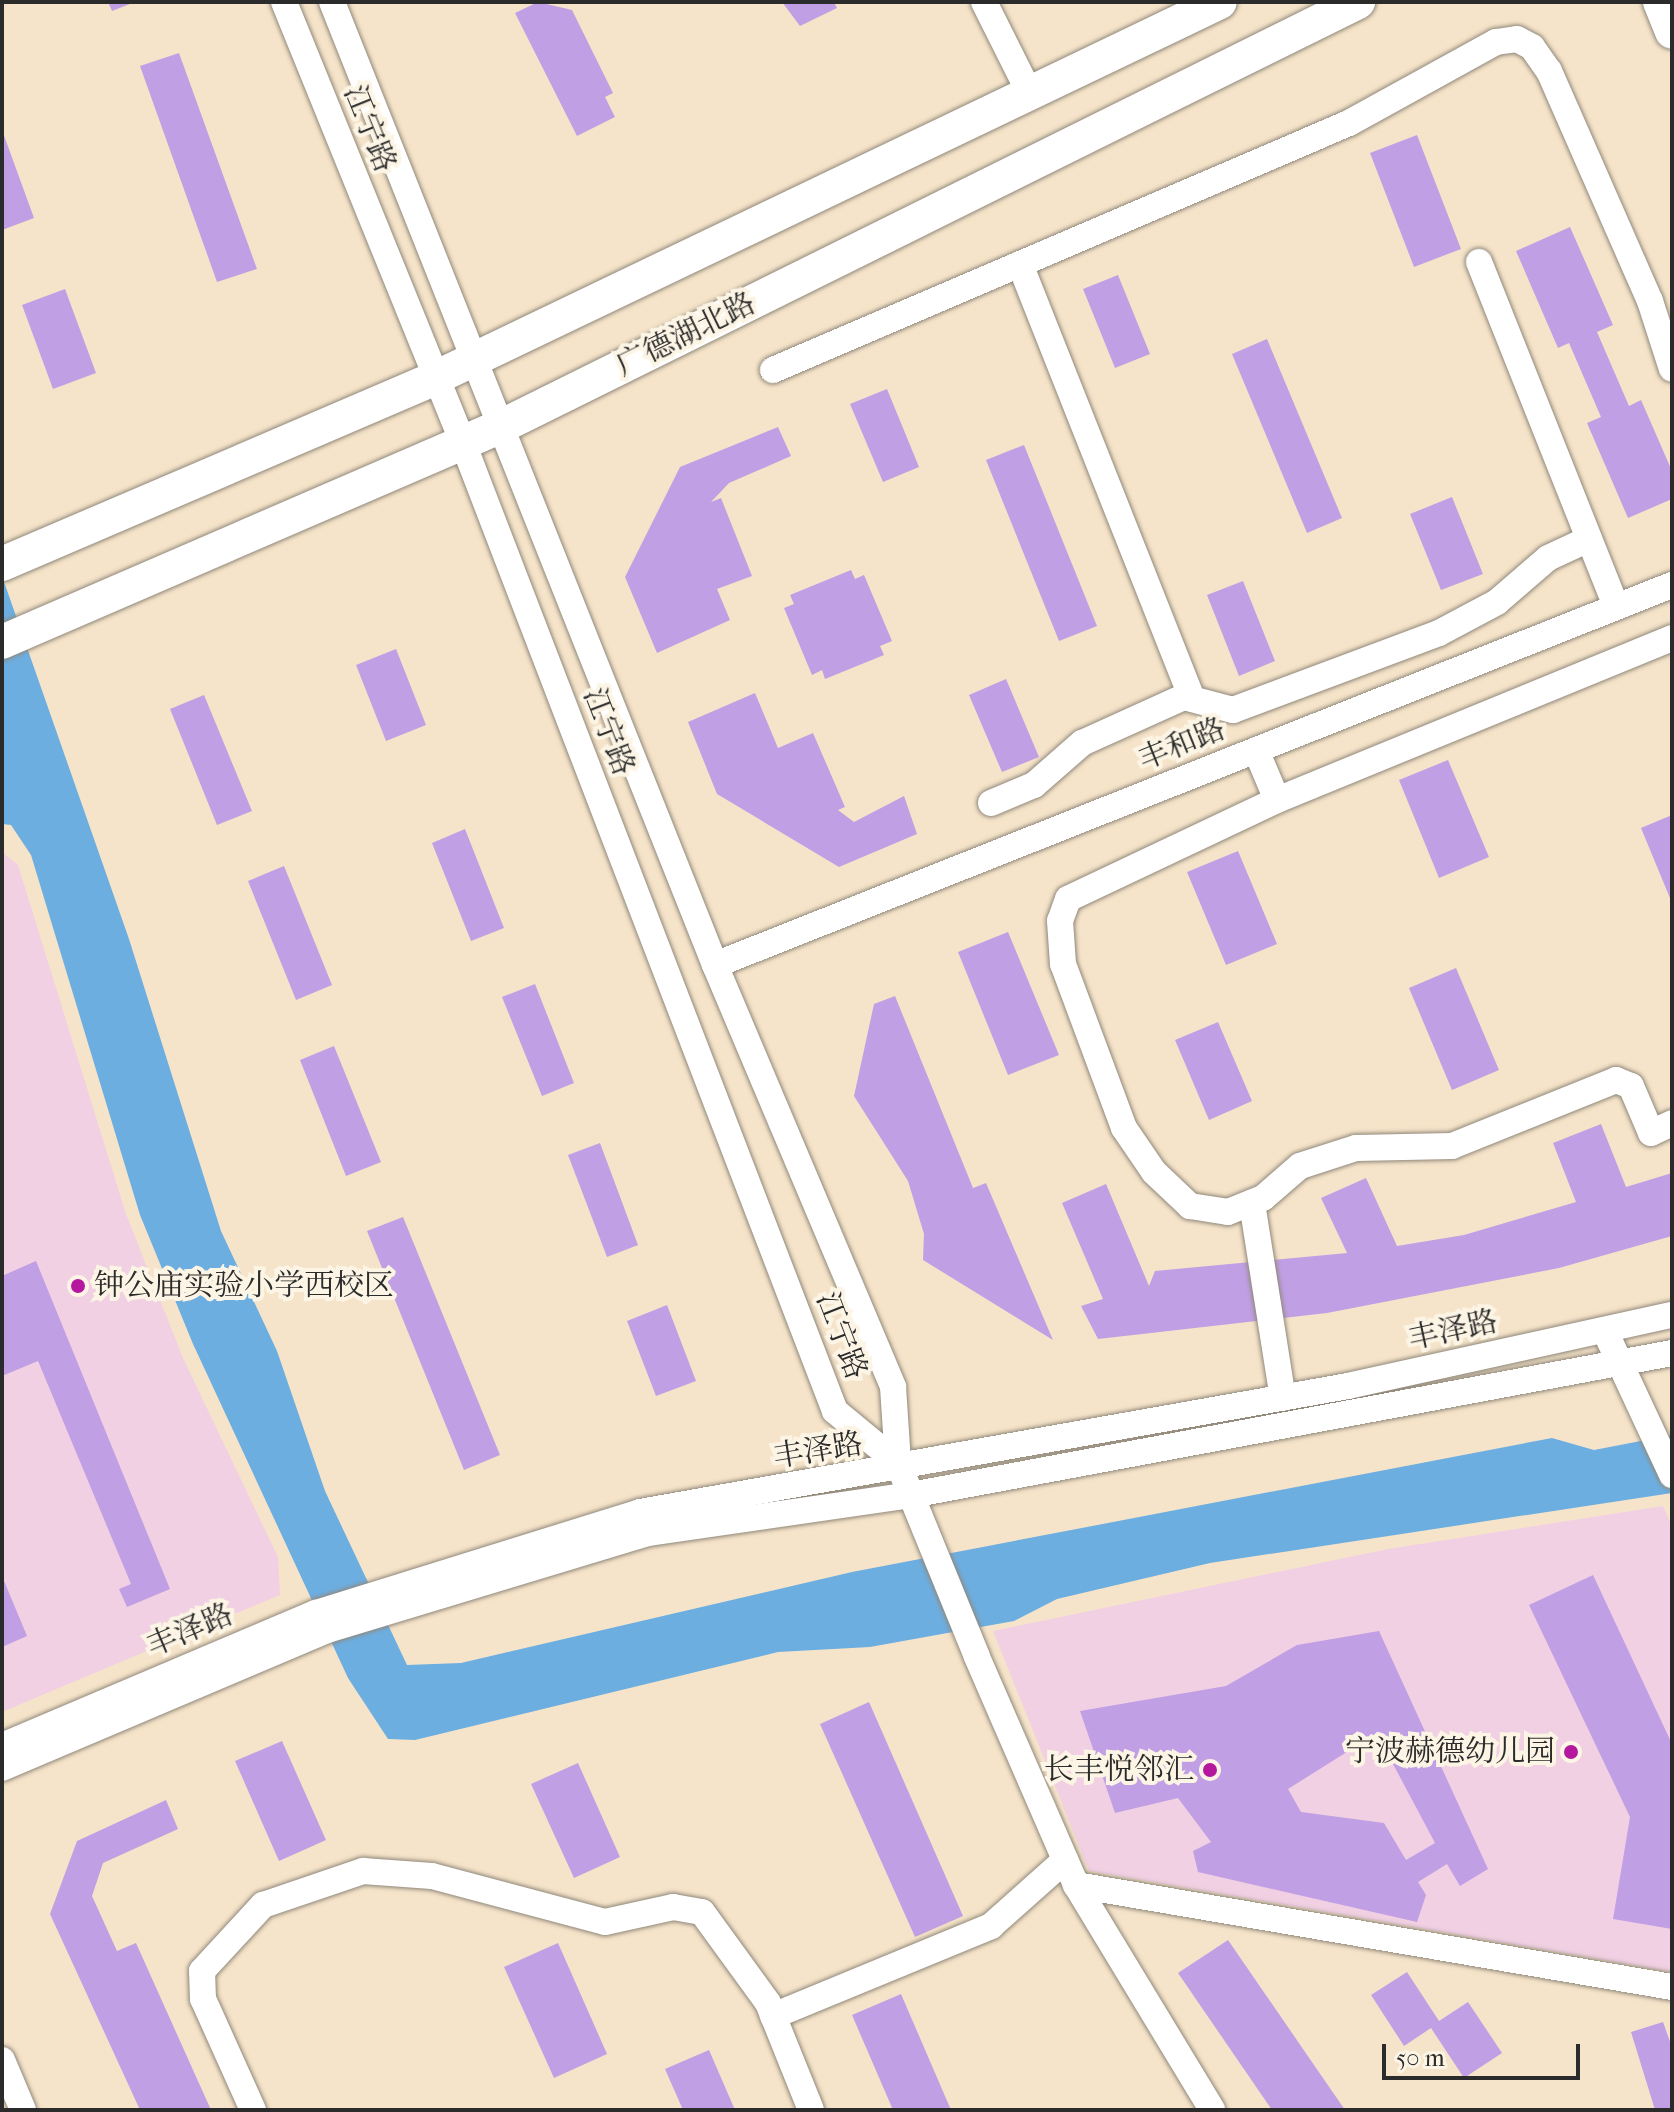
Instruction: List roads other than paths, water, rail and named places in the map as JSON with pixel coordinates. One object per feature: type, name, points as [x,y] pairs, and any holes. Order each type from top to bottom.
[{"type":"main road","points":[[6,562],[435,378],[1220,2]]},
{"type":"main road","name":"广德湖北路","points":[[2,642],[506,424],[1358,2]]},
{"type":"main road","points":[[1660,2],[1672,32]]},
{"type":"street","name":"江宁路","points":[[284,2],[463,443],[835,1411],[899,1467]]},
{"type":"street","name":"江宁路","points":[[332,2],[506,424],[715,965],[893,1387],[899,1467],[977,1657],[1076,1885],[1212,2110]]},
{"type":"street","points":[[984,2],[1030,94]]},
{"type":"street","points":[[773,370],[1349,123],[1496,42],[1517,39],[1549,71],[1650,301],[1672,369]]},
{"type":"street","points":[[1479,262],[1616,607]]},
{"type":"street","points":[[1020,264],[1192,698]]},
{"type":"street","points":[[991,803],[1034,785],[1082,743],[1192,698],[1233,710],[1439,633],[1497,602],[1548,558],[1589,539]]},
{"type":"street","name":"丰和路","points":[[715,965],[1672,585]]},
{"type":"street","points":[[1672,638],[1277,800],[1068,899],[1060,921],[1063,964],[1124,1128],[1154,1172],[1190,1206],[1228,1212],[1252,1203],[1300,1166],[1356,1148],[1452,1146],[1616,1080],[1631,1086],[1651,1133],[1672,1123]]},
{"type":"street","points":[[1256,750],[1277,800]]},
{"type":"street","points":[[1252,1203],[1283,1398]]},
{"type":"street","name":"丰泽路","points":[[2,1768],[321,1621],[436,1572],[640,1512],[899,1467],[1102,1426],[1283,1398],[1672,1315]]},
{"type":"street","points":[[1605,1331],[1672,1475]]},
{"type":"street","name":"丰泽路","points":[[2,1746],[321,1621],[401,1604],[648,1533],[911,1495],[1622,1367],[1672,1353]]},
{"type":"street","points":[[773,2016],[991,1926],[1065,1860]]},
{"type":"street","points":[[253,2110],[203,1999],[202,1971],[263,1905],[363,1871],[432,1876],[605,1922],[673,1907],[702,1912],[744,1963],[773,2016],[811,2110]]},
{"type":"street","points":[[1076,1885],[1672,1987]]},
{"type":"street","points":[[2,2060],[23,2110]]},
{"type":"water","points":[[2,576],[129,939],[221,1231],[277,1351],[325,1491],[407,1665],[461,1663],[852,1572],[1552,1438],[1594,1450],[1672,1435],[1672,1493],[1210,1563],[1057,1599],[1014,1621],[870,1647],[778,1652],[415,1740],[388,1739],[348,1678],[193,1344],[140,1215],[31,855],[11,825],[2,824]]},
{"type":"place","name":"钟公庙实验小学西校区","points":[[78,1286]]},
{"type":"place","name":"宁波赫德幼儿园","points":[[1571,1752]]},
{"type":"place","name":"长丰悦邻汇","points":[[1210,1770]]}]
